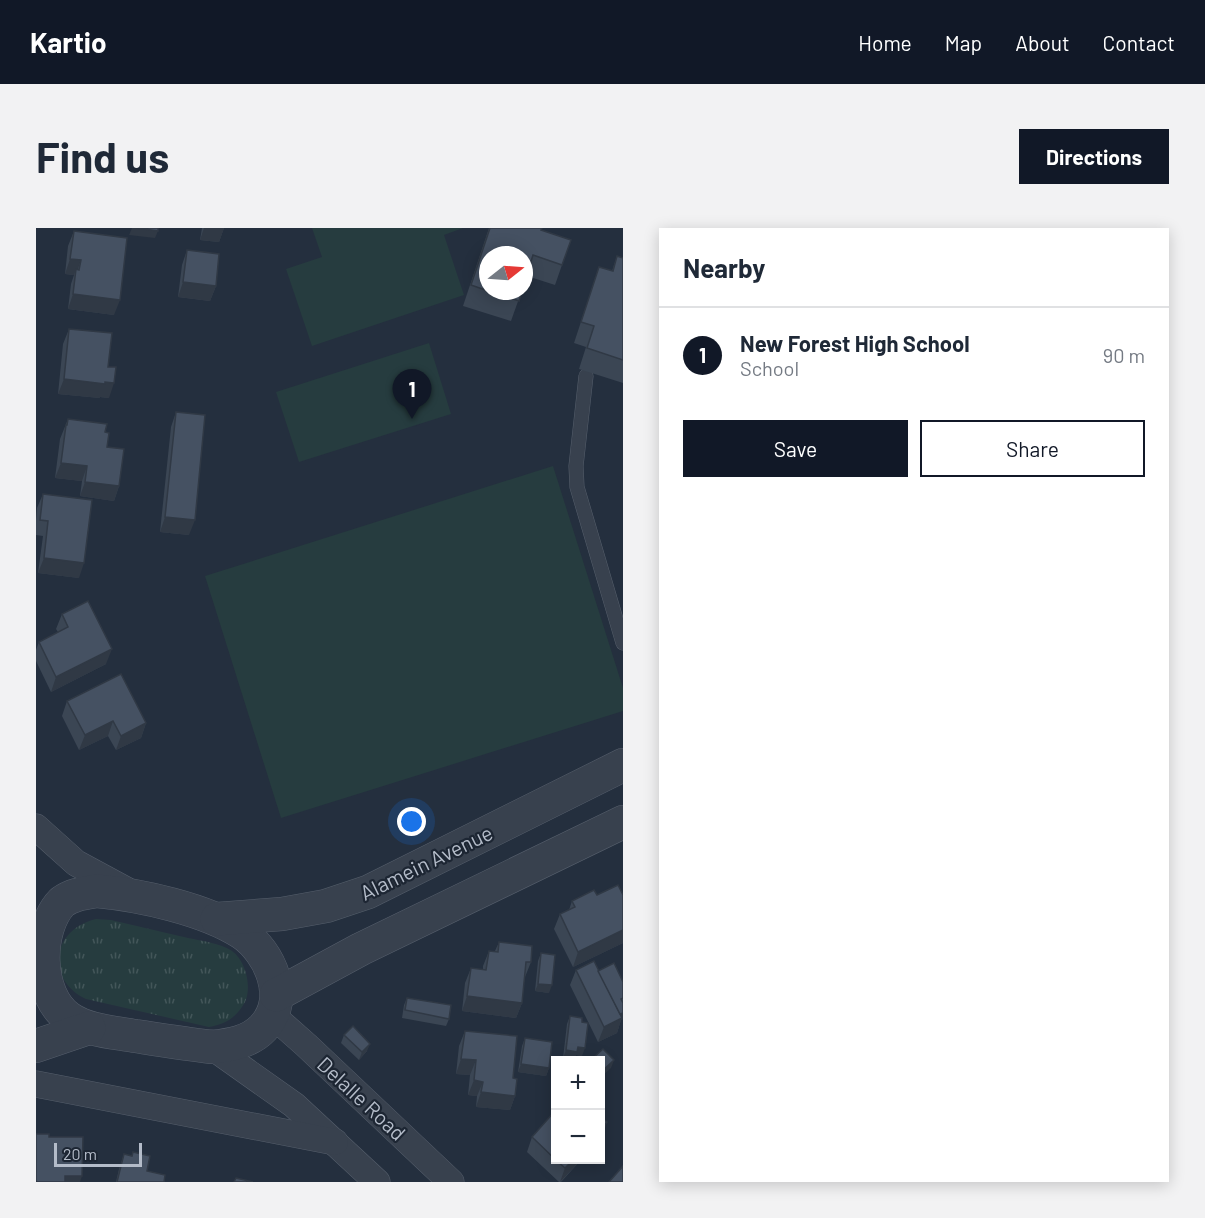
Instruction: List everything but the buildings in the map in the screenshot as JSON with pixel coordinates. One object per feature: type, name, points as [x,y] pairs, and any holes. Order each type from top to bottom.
[{"type":"street","name":"Alamein Avenue","points":[[217,919],[282,914],[326,906],[368,892],[623,765]]},
{"type":"street","points":[[274,1005],[361,949],[623,822]]},
{"type":"street","points":[[36,827],[76,863],[134,895]]},
{"type":"street","points":[[97,891],[134,895],[217,919],[255,943],[267,959],[274,974],[274,1005],[263,1028],[247,1039],[232,1045],[212,1047],[89,1028],[68,1018],[54,1004],[38,974],[43,931],[51,915],[62,902],[77,894],[97,891]]},
{"type":"street","name":"Delalle Road","points":[[274,1005],[306,1045],[451,1182]]},
{"type":"street","points":[[36,1046],[89,1028]]},
{"type":"street","points":[[212,1047],[294,1105],[377,1182]]},
{"type":"street","points":[[36,1084],[335,1142]]},
{"type":"lane","points":[[586,376],[576,466],[577,487],[623,643]]},
{"type":"green space","points":[[312,228],[463,228],[444,235],[464,295],[312,346],[286,269],[322,257]]},
{"type":"green space","points":[[429,343],[451,414],[299,462],[276,392]]},
{"type":"green space","points":[[553,466],[623,688],[623,711],[281,818],[205,576]]},
{"type":"green space","points":[[96,919],[111,920],[227,948],[237,955],[244,968],[248,982],[245,1002],[230,1019],[209,1027],[86,999],[64,980],[59,968],[59,956],[62,944],[70,933],[81,925]]},
{"type":"place","name":"New Forest High School","points":[[412,419]]}]
